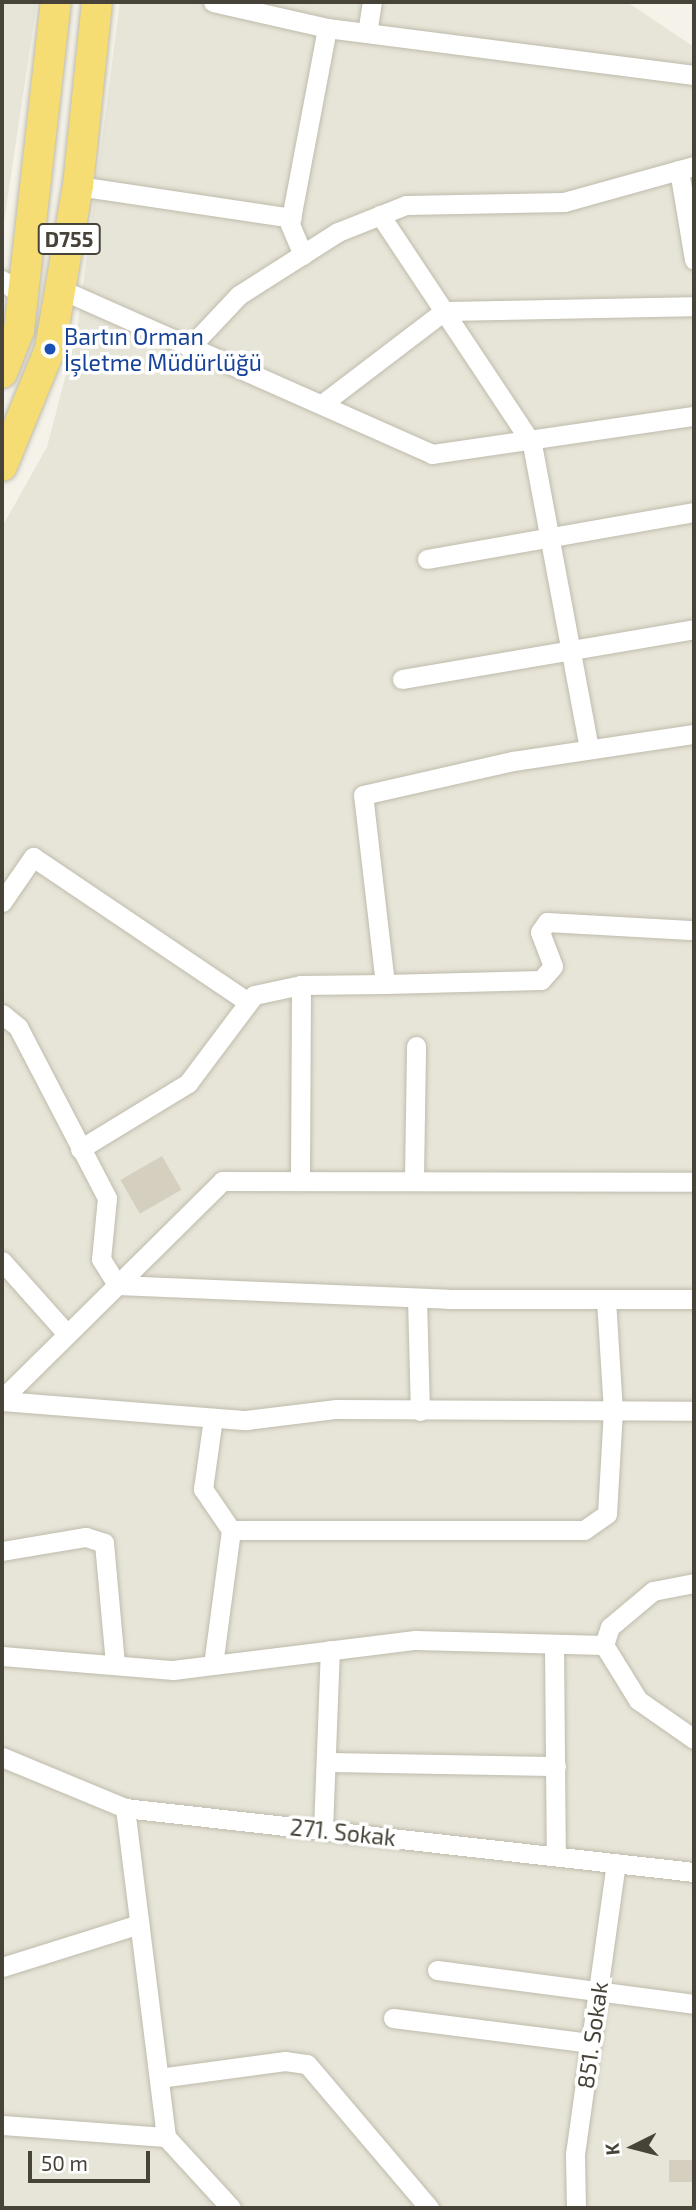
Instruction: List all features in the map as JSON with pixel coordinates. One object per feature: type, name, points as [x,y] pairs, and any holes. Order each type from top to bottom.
[{"type":"highway","name":"D755","points":[[2,373],[12,289],[56,2]]},
{"type":"highway","name":"D755","points":[[2,466],[50,349],[78,186],[97,2]]},
{"type":"street","points":[[213,2],[259,7],[327,28],[694,75]]},
{"type":"street","points":[[367,33],[372,2]]},
{"type":"street","points":[[303,254],[292,218],[327,28]]},
{"type":"street","points":[[189,348],[239,295],[303,254],[380,215],[406,205],[479,199],[564,202],[687,168],[694,260]]},
{"type":"street","points":[[78,186],[292,218]]},
{"type":"street","points":[[380,215],[532,444],[555,537],[589,749]]},
{"type":"street","points":[[60,289],[432,454],[532,444],[694,416]]},
{"type":"street","points":[[321,404],[444,312],[694,306]]},
{"type":"street","points":[[427,559],[694,512]]},
{"type":"street","points":[[402,679],[694,629]]},
{"type":"street","points":[[385,984],[363,795],[589,749],[694,733]]},
{"type":"street","points":[[2,902],[33,857],[245,1000]]},
{"type":"street","points":[[80,1149],[188,1083],[245,1000],[301,985],[541,980],[553,966],[540,932],[547,922],[690,930]]},
{"type":"street","points":[[300,1177],[301,985]]},
{"type":"street","points":[[2,1014],[18,1027],[107,1198],[102,1259],[117,1285]]},
{"type":"street","points":[[414,1178],[416,1046]]},
{"type":"street","points":[[2,1400],[222,1181],[300,1177],[694,1182]]},
{"type":"street","points":[[2,1261],[67,1334]]},
{"type":"street","points":[[117,1285],[417,1298],[694,1299]]},
{"type":"street","points":[[417,1298],[420,1411]]},
{"type":"street","points":[[231,1530],[584,1530],[607,1514],[613,1411],[606,1299]]},
{"type":"street","points":[[2,1400],[213,1418],[420,1411],[693,1411]]},
{"type":"street","points":[[213,1418],[203,1489],[231,1530],[213,1665]]},
{"type":"street","points":[[2,1552],[86,1537],[104,1543],[115,1665]]},
{"type":"street","points":[[604,1645],[610,1627],[653,1591],[694,1583]]},
{"type":"street","points":[[2,1656],[173,1670],[415,1640],[604,1645]]},
{"type":"street","points":[[554,1644],[556,1856]]},
{"type":"street","points":[[604,1645],[638,1700],[694,1739]]},
{"type":"street","points":[[323,1830],[330,1650]]},
{"type":"street","name":"271. Sokak","points":[[2,1757],[125,1808],[694,1871]]},
{"type":"street","points":[[326,1762],[556,1766]]},
{"type":"street","points":[[125,1808],[166,2137],[231,2208]]},
{"type":"street","name":"851. Sokak","points":[[576,2208],[575,2154],[616,1863]]},
{"type":"street","points":[[2,1967],[139,1924]]},
{"type":"street","points":[[437,1970],[694,2004]]},
{"type":"street","points":[[393,2018],[591,2043]]},
{"type":"street","points":[[159,2078],[285,2061],[307,2064],[429,2208]]},
{"type":"street","points":[[2,2124],[166,2137]]},
{"type":"shaded area","points":[[2,2],[37,2],[2,235]]},
{"type":"shaded area","points":[[120,2],[627,2],[694,47],[694,2208],[2,2208],[2,527],[47,447],[77,332]]},
{"type":"building","points":[[162,1156],[182,1190],[140,1214],[120,1180]]},
{"type":"building","points":[[669,2160],[694,2160],[694,2182],[669,2182]]},
{"type":"place","name":"Bartın Orman İşletme Müdürlüğü","points":[[50,349]]}]
